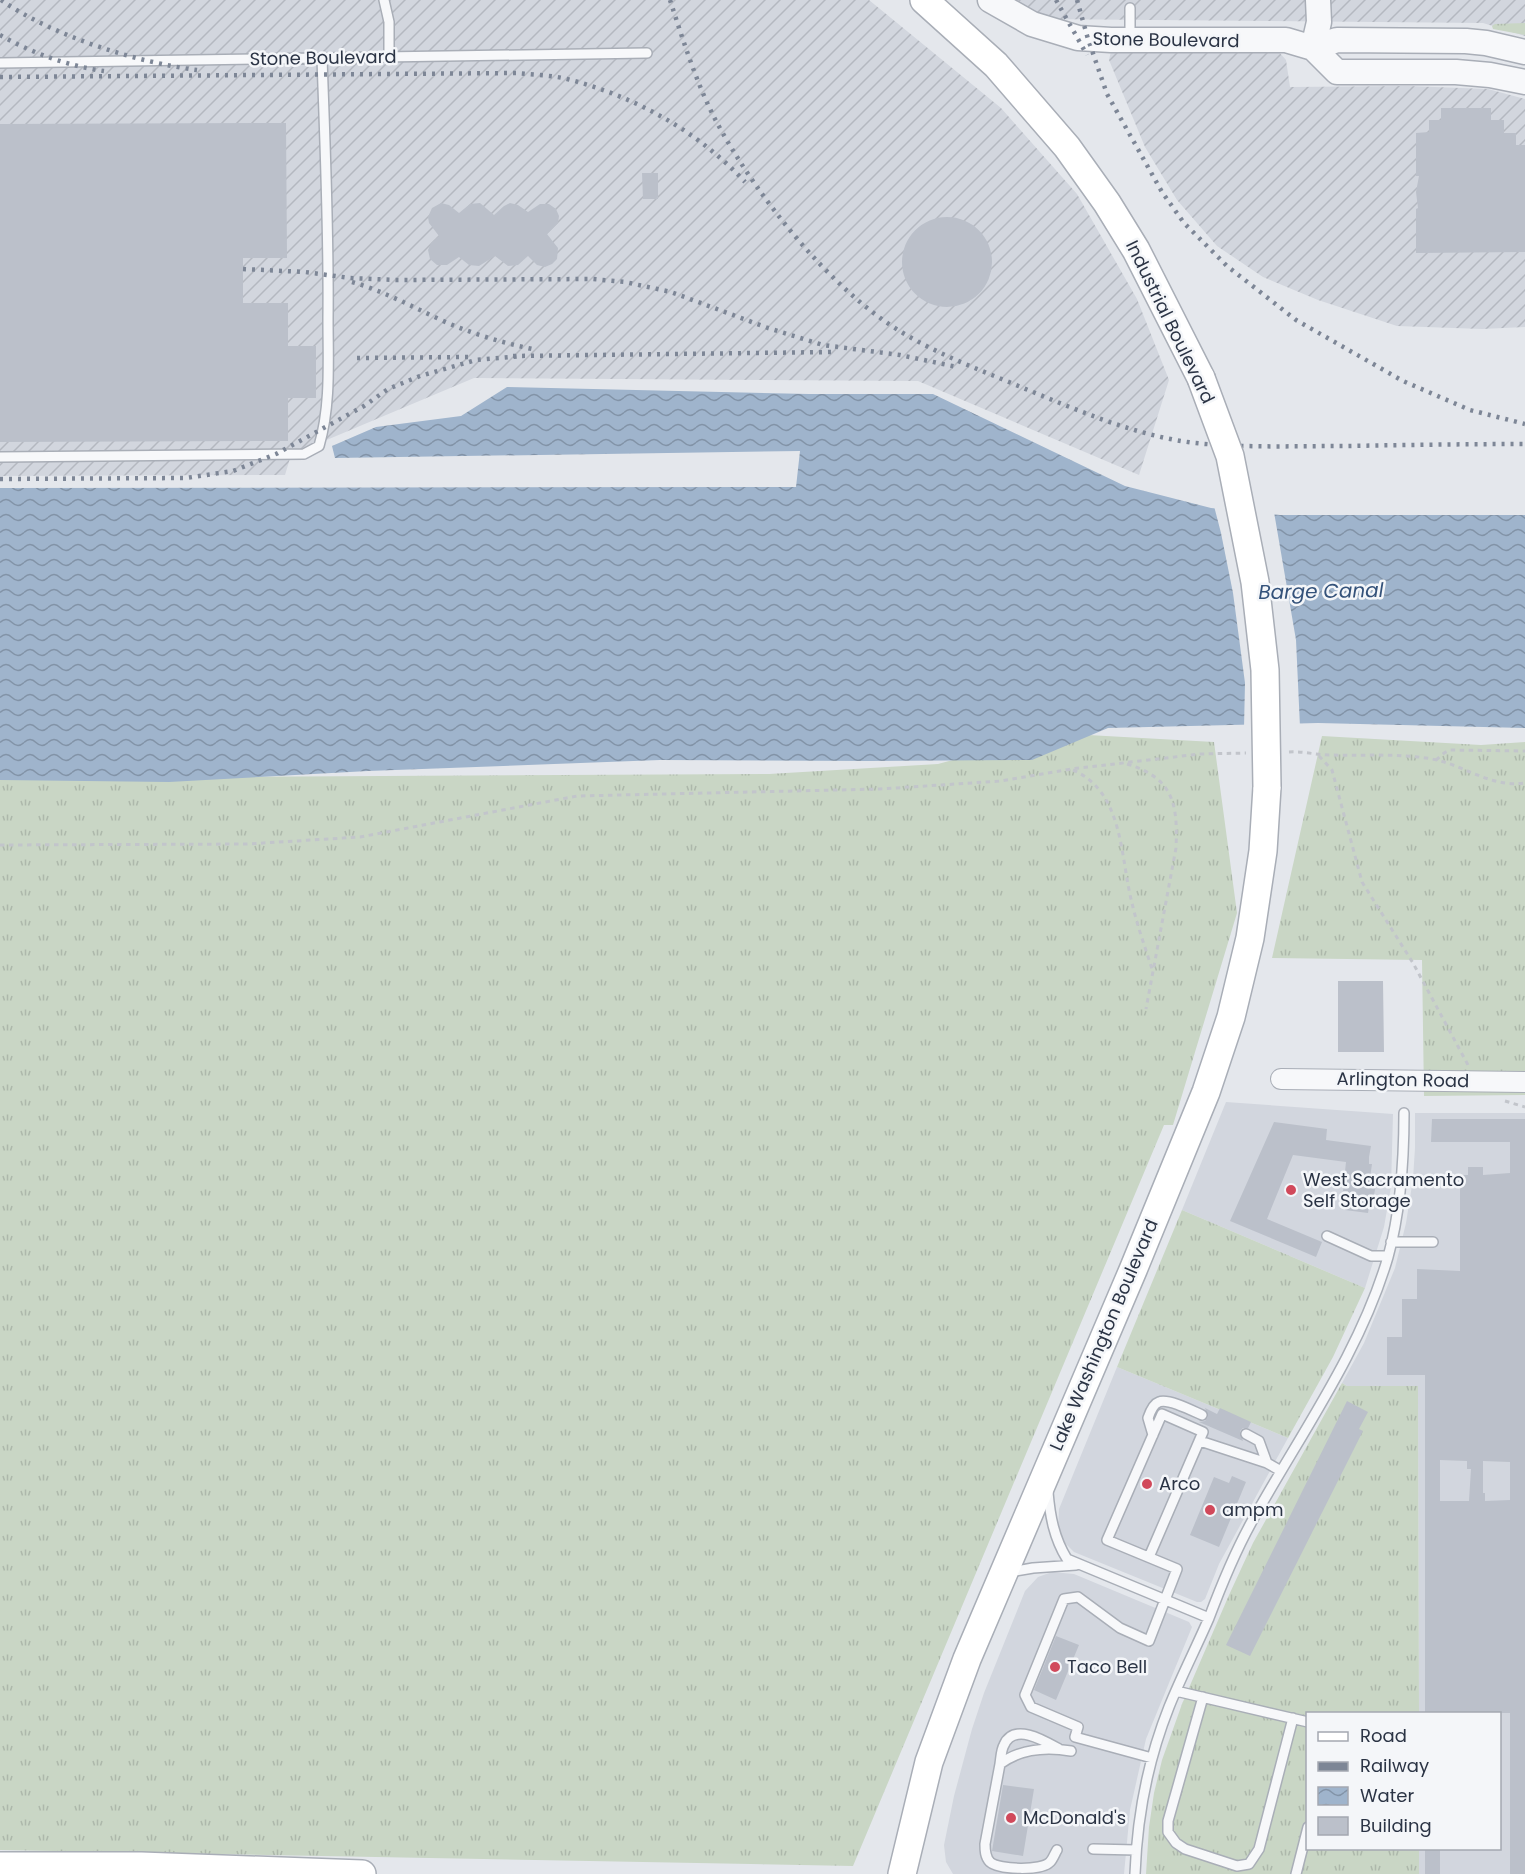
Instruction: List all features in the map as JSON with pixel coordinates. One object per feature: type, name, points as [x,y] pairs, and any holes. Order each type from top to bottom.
[{"type":"main road","name":"Industrial Boulevard","points":[[924,0],[996,64],[1066,147],[1107,203],[1136,250],[1201,378],[1230,456],[1255,582],[1265,670],[1267,787]]},
{"type":"main road","name":"Lake Washington Boulevard","points":[[902,1874],[929,1762],[967,1659],[1133,1270],[1202,1102],[1231,1017],[1252,927],[1263,850],[1267,787]]},
{"type":"main road","points":[[0,1866],[141,1866],[362,1874]]},
{"type":"street","name":"Stone Boulevard","points":[[990,0],[1032,24],[1078,38],[1286,40],[1313,48],[1337,72],[1455,72],[1490,75],[1525,82]]},
{"type":"street","points":[[1313,48],[1319,22],[1318,0]]},
{"type":"street","points":[[1313,48],[1337,40],[1466,41],[1525,52]]},
{"type":"street","name":"Arlington Road","points":[[1281,1079],[1525,1082]]},
{"type":"lane","points":[[384,0],[389,22],[389,57]]},
{"type":"lane","points":[[1130,8],[1130,40]]},
{"type":"lane","name":"Stone Boulevard","points":[[0,63],[647,52]]},
{"type":"lane","points":[[0,457],[303,454],[319,446],[325,428],[328,378],[329,275],[322,58]]},
{"type":"lane","points":[[1135,1874],[1140,1811],[1152,1758],[1176,1691],[1209,1618],[1230,1564],[1360,1329],[1388,1256],[1402,1182],[1404,1113]]},
{"type":"lane","points":[[1327,1236],[1371,1256],[1388,1256]]},
{"type":"lane","points":[[1391,1242],[1433,1242]]},
{"type":"lane","points":[[1153,1435],[1148,1418],[1153,1406],[1158,1402],[1171,1403],[1202,1415]]},
{"type":"lane","points":[[1149,1557],[1203,1432],[1162,1414],[1107,1540],[1178,1569],[1149,1641],[1120,1628],[1078,1597],[1064,1599],[1060,1604],[1025,1695],[1031,1707],[1078,1727],[1075,1737],[1152,1758]]},
{"type":"lane","points":[[1246,1434],[1259,1442],[1267,1463]]},
{"type":"lane","points":[[1200,1441],[1267,1463],[1281,1471]]},
{"type":"lane","points":[[1046,1472],[1053,1530],[1066,1559],[1209,1618]]},
{"type":"lane","points":[[1002,1575],[1016,1570],[1077,1565]]},
{"type":"lane","points":[[1176,1691],[1306,1721]]},
{"type":"lane","points":[[1203,1697],[1168,1821],[1168,1832],[1176,1844],[1185,1849],[1237,1866],[1249,1864],[1256,1856],[1293,1718]]},
{"type":"lane","points":[[1057,1850],[1050,1863],[1040,1868],[1001,1867],[990,1862],[985,1844],[1004,1745],[1011,1737],[1019,1734],[1041,1738],[1059,1749]]},
{"type":"lane","points":[[1000,1764],[1009,1757],[1039,1749],[1071,1751]]},
{"type":"lane","points":[[1296,1874],[1306,1835]]},
{"type":"lane","points":[[1093,1850],[1136,1850]]},
{"type":"path","points":[[1436,760],[1450,750],[1525,751]]},
{"type":"path","points":[[1280,752],[1415,757],[1436,760],[1492,782],[1525,783]]},
{"type":"path","points":[[0,845],[247,844],[360,837],[578,796],[880,789],[1001,781],[1071,769],[1200,754],[1257,753]]},
{"type":"path","points":[[1318,755],[1332,770],[1362,882],[1413,963],[1478,1081]]},
{"type":"path","points":[[1125,764],[1157,777],[1173,800],[1176,814],[1176,848],[1146,1009]]},
{"type":"path","points":[[1071,769],[1096,784],[1112,813],[1124,854],[1132,903],[1153,970]]},
{"type":"shaded area","points":[[0,0],[869,0],[1001,108],[1077,194],[1137,299],[1169,380],[1139,475],[918,381],[474,378],[291,455],[285,475],[0,476]]},
{"type":"shaded area","points":[[1010,0],[1525,0],[1525,36],[1483,23],[1037,19]]},
{"type":"shaded area","points":[[1111,51],[1279,52],[1286,60],[1290,87],[1408,86],[1488,89],[1525,99],[1525,327],[1482,329],[1397,326],[1318,300],[1263,277],[1217,246],[1177,200],[1145,147],[1109,60]]},
{"type":"shaded area","points":[[1226,1102],[1393,1114],[1391,1187],[1384,1227],[1365,1288],[1182,1210]]},
{"type":"shaded area","points":[[1415,1113],[1525,1113],[1525,1874],[1419,1874],[1419,1850],[1501,1850],[1501,1712],[1419,1712],[1418,1387],[1347,1386],[1342,1383],[1364,1343],[1395,1268],[1406,1223],[1415,1148]]},
{"type":"shaded area","points":[[1117,1367],[1288,1438],[1219,1564],[1205,1599],[1201,1602],[1074,1552],[1065,1543],[1058,1529],[1059,1509]]},
{"type":"shaded area","points":[[1052,1572],[1074,1574],[1189,1622],[1192,1627],[1146,1739],[1130,1810],[1124,1874],[953,1874],[946,1862],[944,1845],[972,1729],[1025,1591],[1038,1577]]},
{"type":"green space","points":[[1525,23],[1525,35],[1493,29],[1492,26],[1495,24]]},
{"type":"green space","points":[[1052,733],[1214,742],[1237,913],[1173,1125],[1164,1125],[853,1866],[0,1850],[0,778],[769,774],[938,764]]},
{"type":"green space","points":[[1322,736],[1481,745],[1525,742],[1525,1095],[1424,1096],[1422,960],[1272,958]]},
{"type":"green space","points":[[1182,1210],[1365,1288],[1333,1357],[1288,1438],[1117,1367]]},
{"type":"green space","points":[[1342,1383],[1347,1386],[1418,1386],[1419,1712],[1306,1712],[1306,1850],[1419,1850],[1419,1874],[1146,1874],[1149,1827],[1162,1760],[1182,1704],[1253,1543]]},
{"type":"water","name":"Barge Canal","points":[[507,387],[809,394],[933,394],[1125,486],[1211,508],[1280,515],[1525,515],[1525,728],[1318,723],[1108,728],[1032,760],[660,760],[368,771],[169,782],[0,780],[0,488],[796,487],[800,451],[335,458],[332,446],[376,427],[461,416]]},
{"type":"pier","points":[[1214,506],[1274,512],[1296,640],[1300,727],[1244,728],[1245,683],[1233,593]]},
{"type":"building","points":[[1441,108],[1491,108],[1491,120],[1504,120],[1504,133],[1516,133],[1516,145],[1525,145],[1525,252],[1416,253],[1416,209],[1418,208],[1416,192],[1419,176],[1416,176],[1416,133],[1429,132],[1429,120],[1441,120]]},
{"type":"building","points":[[286,123],[287,258],[243,258],[243,303],[288,303],[288,346],[316,346],[316,398],[288,398],[288,441],[0,442],[0,124]]},
{"type":"building","points":[[642,173],[658,173],[658,199],[643,199]]},
{"type":"building","points":[[441,203],[449,205],[459,213],[470,204],[480,203],[494,215],[510,203],[528,212],[540,204],[549,204],[556,209],[559,216],[558,223],[547,234],[558,248],[557,259],[545,267],[537,265],[528,256],[518,265],[508,266],[495,256],[479,266],[469,265],[459,257],[447,265],[437,265],[430,259],[428,250],[431,243],[439,236],[429,223],[428,217],[432,208]]},
{"type":"building","points":[[947,217],[964,220],[979,230],[989,245],[992,262],[989,279],[979,294],[964,304],[947,307],[930,304],[915,294],[905,279],[902,262],[905,245],[915,230],[930,220]]},
{"type":"building","points":[[1338,981],[1383,981],[1384,1052],[1338,1052]]},
{"type":"building","points":[[1432,1119],[1525,1119],[1525,1874],[1510,1874],[1510,1713],[1425,1712],[1425,1375],[1387,1375],[1387,1337],[1402,1337],[1402,1299],[1417,1299],[1417,1269],[1460,1271],[1460,1175],[1468,1175],[1468,1167],[1483,1167],[1483,1175],[1510,1173],[1510,1142],[1431,1142]],"holes":[[[1440,1460],[1467,1461],[1467,1469],[1471,1469],[1469,1501],[1440,1501]],[[1483,1461],[1510,1462],[1510,1500],[1485,1501]]]},
{"type":"building","points":[[1274,1122],[1327,1129],[1326,1140],[1371,1146],[1370,1178],[1377,1179],[1368,1213],[1345,1210],[1348,1191],[1343,1191],[1346,1162],[1293,1155],[1267,1219],[1322,1242],[1316,1257],[1230,1221]]},
{"type":"building","points":[[1347,1401],[1368,1412],[1359,1429],[1363,1431],[1250,1656],[1226,1645]]},
{"type":"building","points":[[1205,1408],[1217,1414],[1220,1408],[1251,1422],[1248,1428],[1240,1431],[1243,1441],[1199,1422],[1205,1421],[1208,1417]]},
{"type":"building","points":[[1232,1476],[1246,1482],[1219,1547],[1190,1535],[1214,1477],[1229,1483]]},
{"type":"building","name":"Taco Bell","points":[[1056,1636],[1079,1645],[1056,1700],[1034,1690]]},
{"type":"building","name":"McDonald's","points":[[1003,1785],[1034,1789],[1023,1856],[992,1851]]},
{"type":"building","points":[[1425,1850],[1440,1850],[1440,1874],[1425,1874]]},
{"type":"railway","points":[[1,0],[45,25],[95,46],[148,61],[197,70]]},
{"type":"railway","points":[[670,0],[708,105],[731,148],[772,208],[796,238],[848,292],[918,342],[1089,415],[1173,440],[1213,445],[1251,446],[1525,444]]},
{"type":"railway","points":[[1056,0],[1087,55]]},
{"type":"railway","points":[[1077,0],[1107,94],[1162,192],[1184,223],[1227,266],[1296,320],[1403,381],[1470,410],[1525,424]]},
{"type":"railway","points":[[0,35],[50,58],[104,71]]},
{"type":"railway","points":[[0,77],[517,73],[555,77],[592,86],[616,95],[664,118],[707,147],[745,182]]},
{"type":"railway","points":[[243,269],[396,280],[593,279],[625,282],[671,292],[768,328],[823,345],[900,355],[957,367]]},
{"type":"railway","points":[[352,282],[386,294],[464,330],[537,350]]},
{"type":"railway","points":[[513,356],[834,352]]},
{"type":"railway","points":[[0,479],[186,478],[233,471],[276,454],[364,406],[388,389],[420,376],[476,360],[521,356]]},
{"type":"railway","points":[[357,358],[468,357]]},
{"type":"place","name":"West Sacramento Self Storage","points":[[1291,1190]]},
{"type":"place","name":"Arco","points":[[1147,1484]]},
{"type":"place","name":"ampm","points":[[1210,1510]]},
{"type":"place","name":"Taco Bell","points":[[1055,1667]]},
{"type":"place","name":"McDonald's","points":[[1011,1818]]}]
